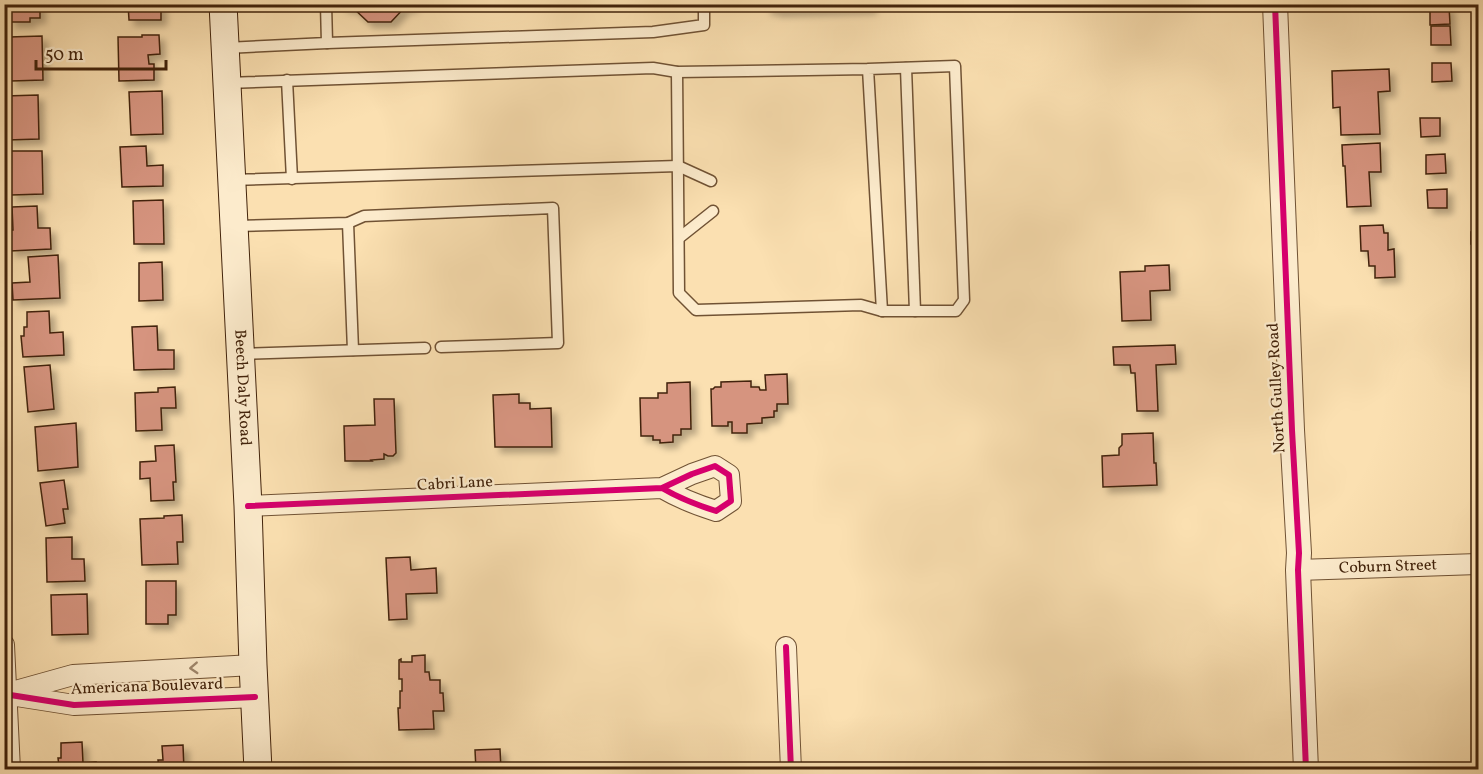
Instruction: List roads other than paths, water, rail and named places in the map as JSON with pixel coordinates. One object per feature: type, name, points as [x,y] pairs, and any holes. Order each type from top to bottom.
[{"type":"main road","name":"Beech Daly Road","points":[[223,4],[248,507],[258,770]]},
{"type":"street","name":"North Gulley Road","points":[[1275,4],[1299,552],[1306,770]]},
{"type":"street","name":"Cabri Lane","points":[[248,507],[662,488]]},
{"type":"street","name":"Coburn Street","points":[[1298,570],[1479,564]]},
{"type":"street","points":[[4,645],[10,770]]},
{"type":"street","points":[[786,647],[791,770]]},
{"type":"street","name":"Americana Boulevard","points":[[5,694],[73,675],[253,665]]},
{"type":"street","name":"Americana Boulevard","points":[[5,694],[74,705],[255,697]]},
{"type":"lane","points":[[326,4],[327,43]]},
{"type":"lane","points":[[225,48],[653,32],[704,25],[704,4]]},
{"type":"lane","points":[[227,83],[653,68],[677,72],[955,66],[964,300],[956,311],[882,311],[861,305],[696,310],[679,293],[677,72]]},
{"type":"lane","points":[[906,68],[915,311]]},
{"type":"lane","points":[[868,69],[882,311]]},
{"type":"lane","points":[[287,80],[292,179]]},
{"type":"lane","points":[[232,180],[678,166],[711,181]]},
{"type":"lane","points":[[234,226],[348,223],[364,216],[553,208],[558,343],[441,347]]},
{"type":"lane","points":[[679,238],[712,211]]},
{"type":"lane","points":[[348,223],[353,350]]},
{"type":"lane","points":[[240,354],[424,348]]}]
